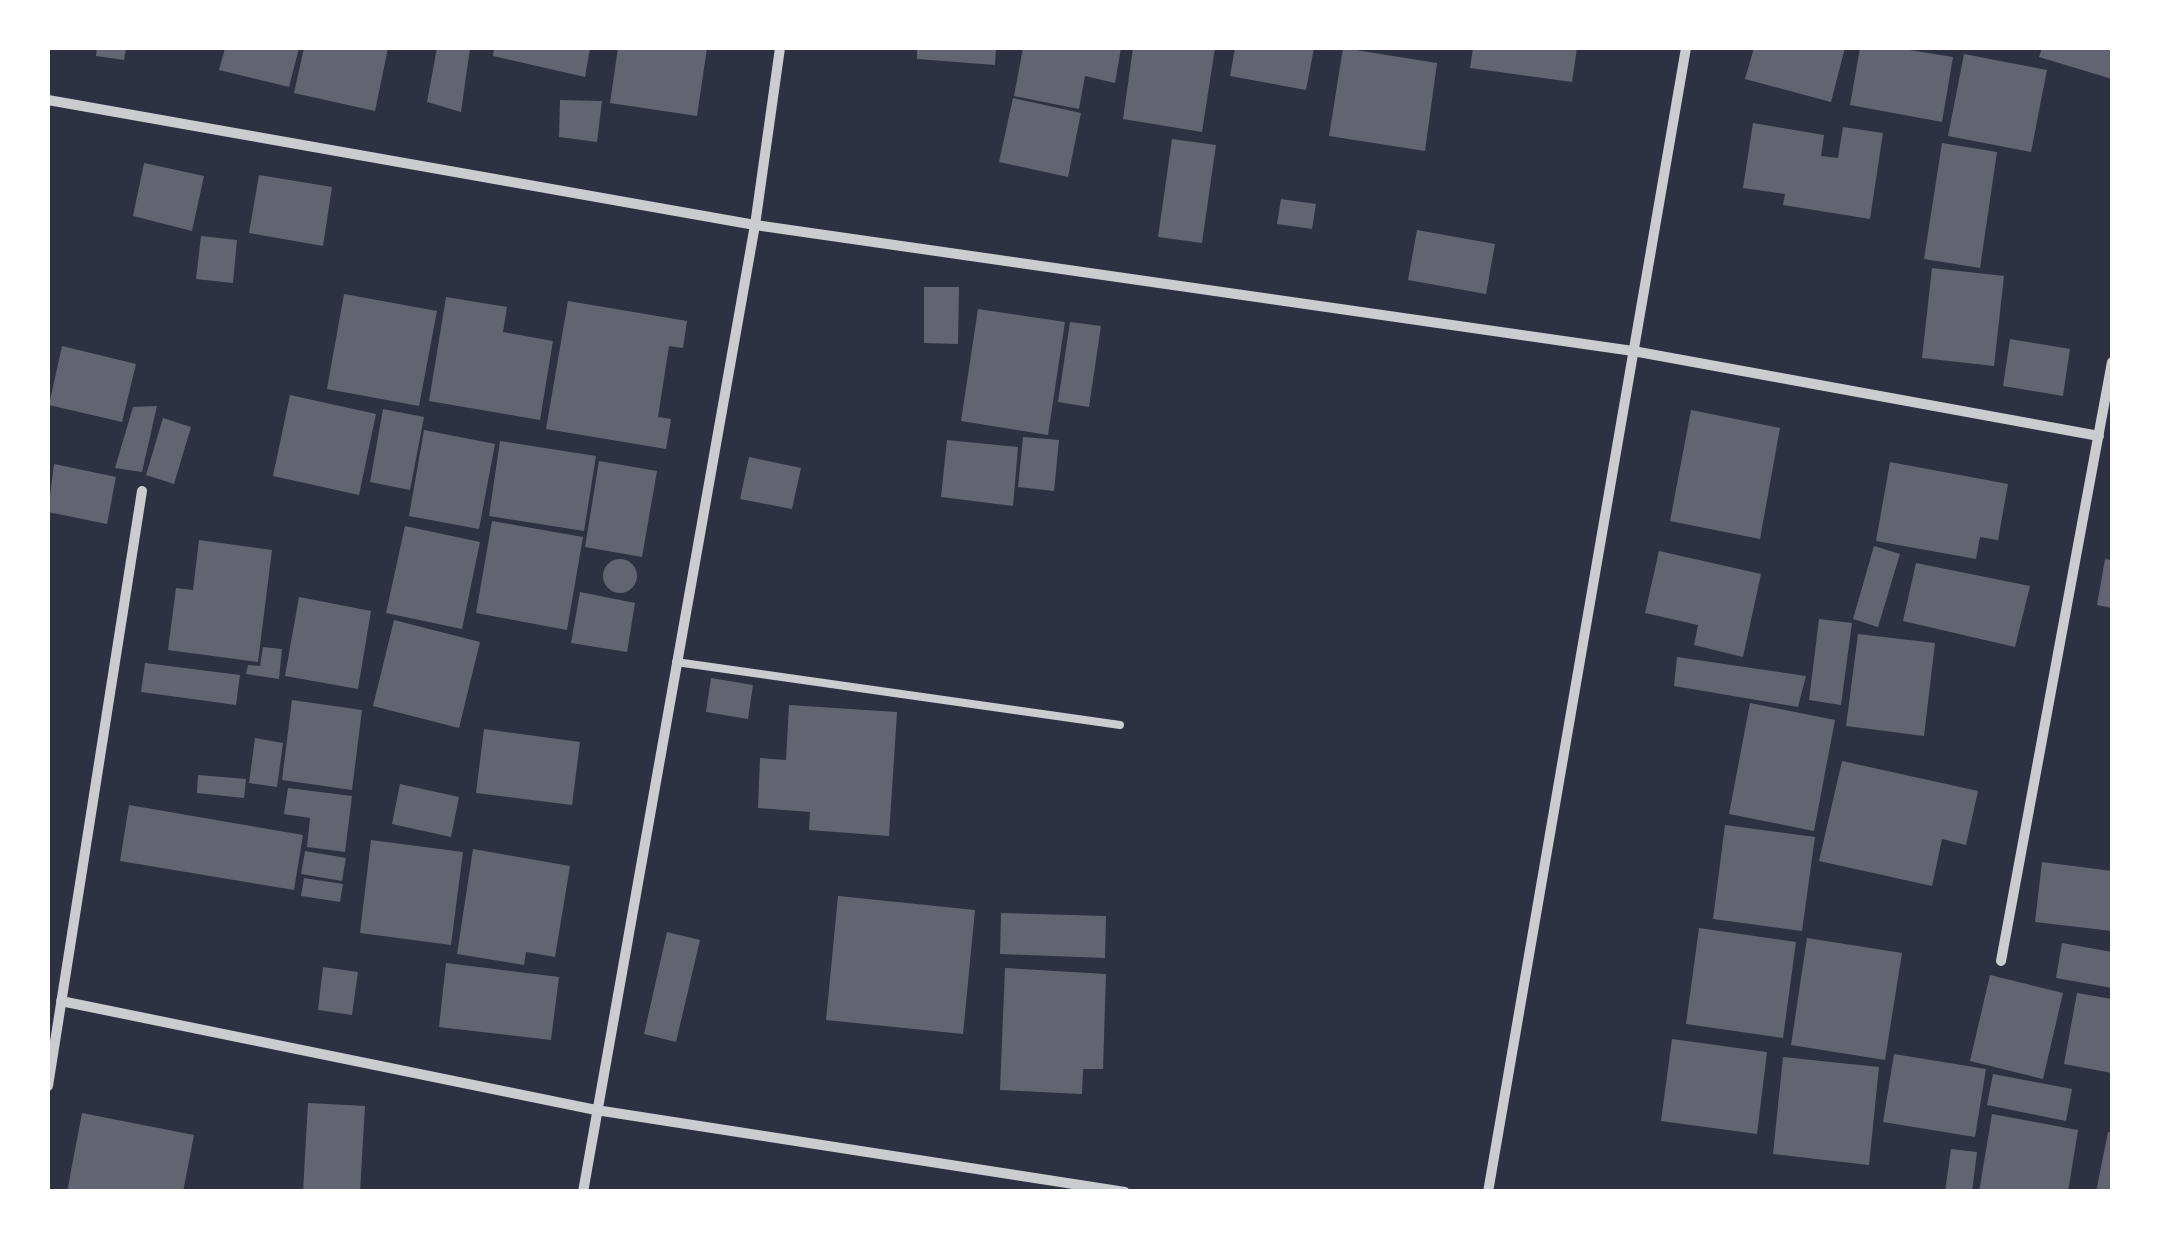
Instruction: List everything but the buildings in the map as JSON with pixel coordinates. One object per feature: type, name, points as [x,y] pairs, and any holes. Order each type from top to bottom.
[{"type":"street","points":[[583,1192],[755,225],[780,48]]},
{"type":"street","points":[[1488,1192],[1686,48]]},
{"type":"street","points":[[48,100],[755,225],[1633,350],[2099,436]]},
{"type":"street","points":[[2001,961],[2112,362]]},
{"type":"street","points":[[48,1086],[142,491]]},
{"type":"street","points":[[61,1000],[596,1110],[1125,1192]]},
{"type":"lane","points":[[676,662],[1120,725]]}]
